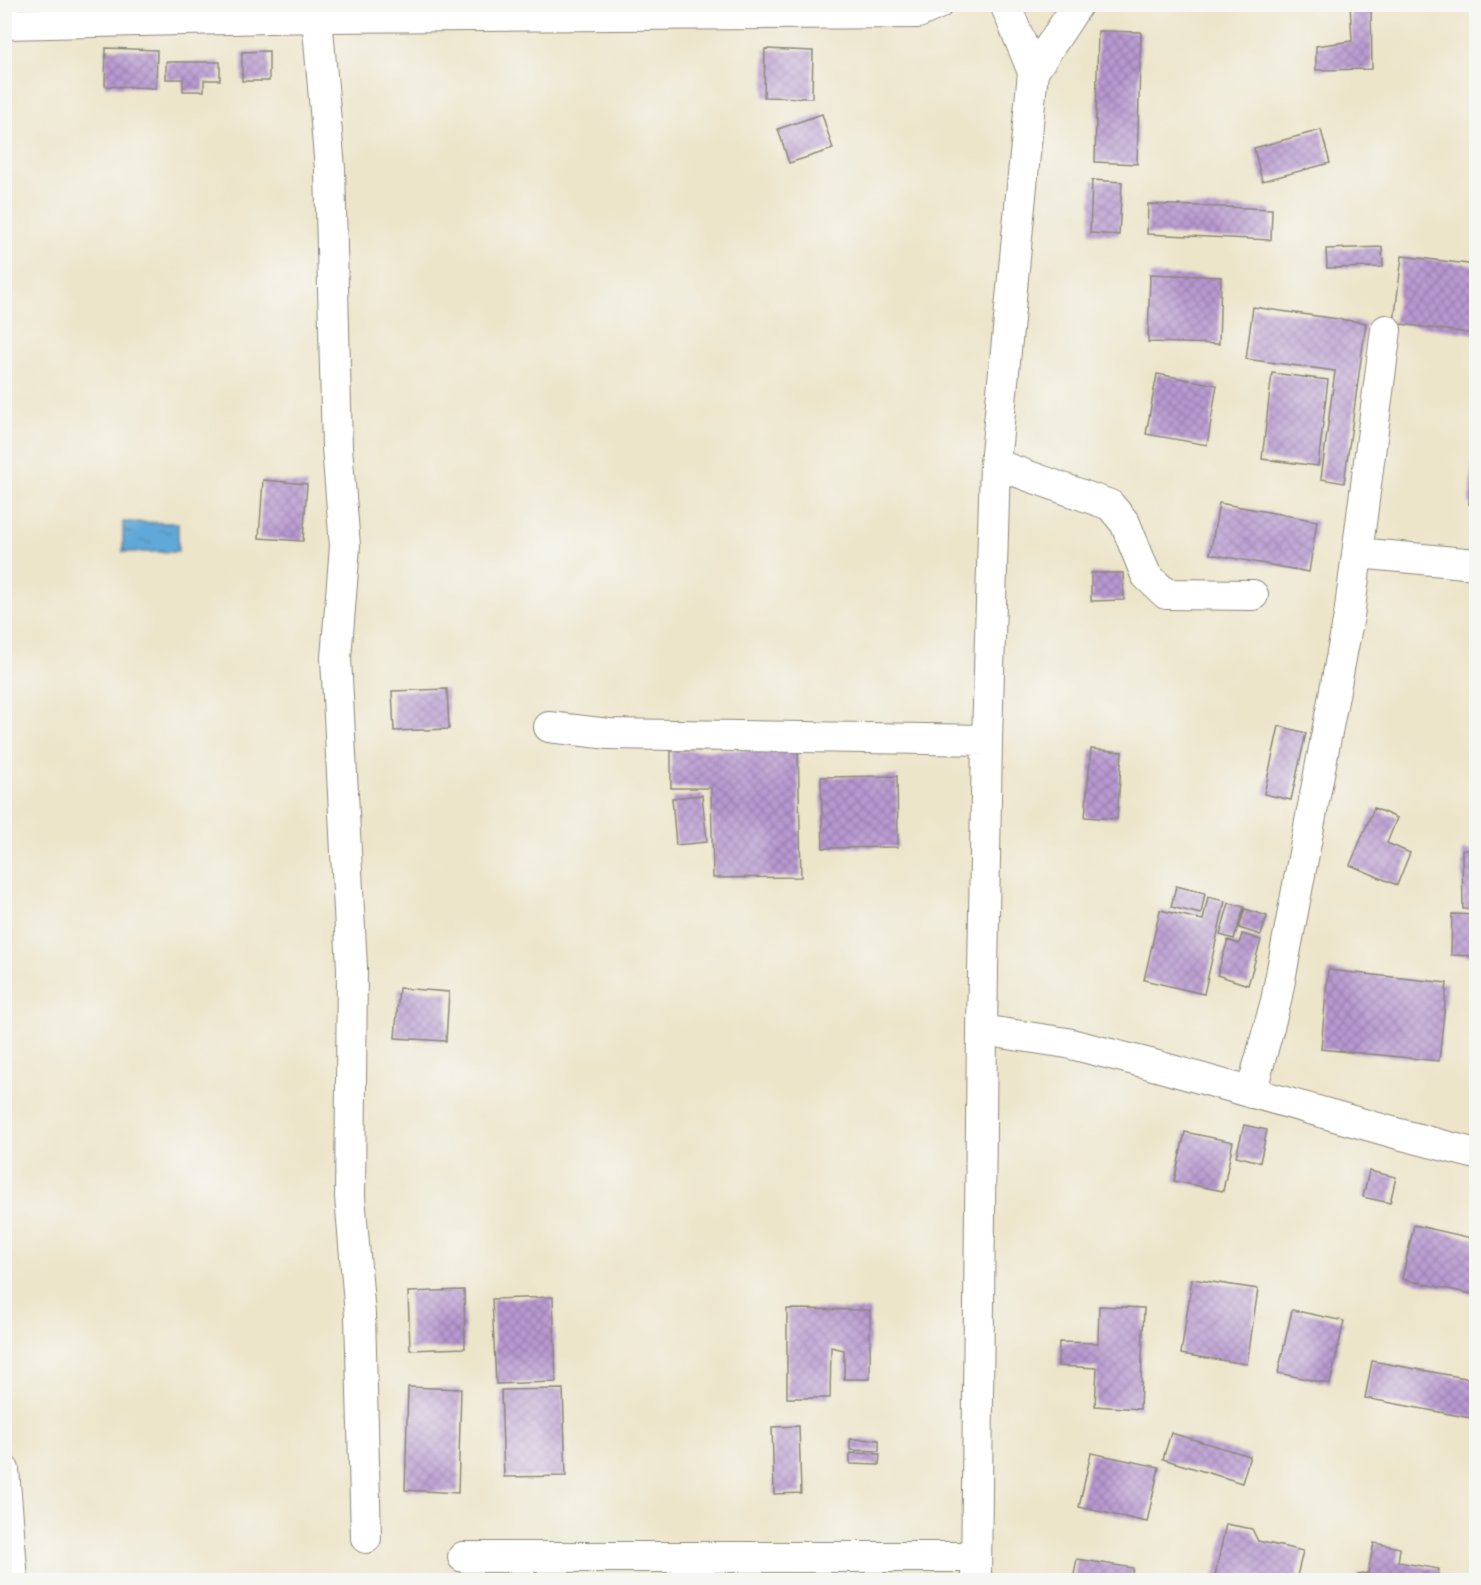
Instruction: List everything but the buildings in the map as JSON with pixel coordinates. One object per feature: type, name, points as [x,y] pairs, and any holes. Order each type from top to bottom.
[{"type":"street","points":[[4,24],[317,17],[918,13],[938,4]]},
{"type":"street","points":[[463,1557],[976,1569],[982,1030],[995,464],[1033,72],[1005,4]]},
{"type":"street","points":[[1033,72],[1078,4]]},
{"type":"street","points":[[317,17],[330,169],[337,447],[345,546],[336,658],[352,968],[350,1197],[360,1315],[366,1538]]},
{"type":"street","points":[[1251,1093],[1276,1001],[1349,616],[1386,330]]},
{"type":"street","points":[[995,464],[1110,505],[1125,523],[1146,575],[1166,594],[1253,595]]},
{"type":"street","points":[[1357,554],[1476,564]]},
{"type":"street","points":[[549,727],[609,734],[987,740]]},
{"type":"street","points":[[982,1030],[1067,1043],[1251,1093],[1475,1148]]},
{"type":"street","points":[[4,1470],[13,1581]]},
{"type":"water","points":[[123,522],[178,523],[178,552],[123,552]]}]
